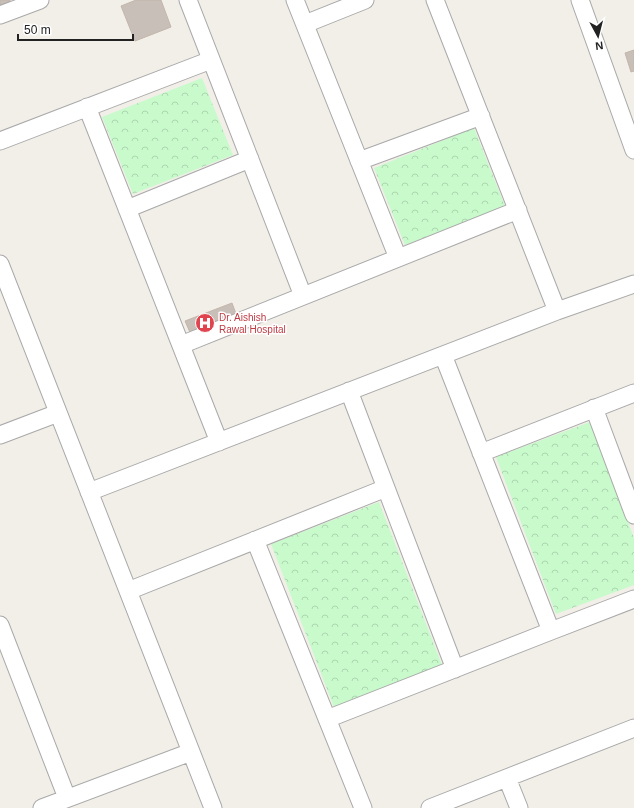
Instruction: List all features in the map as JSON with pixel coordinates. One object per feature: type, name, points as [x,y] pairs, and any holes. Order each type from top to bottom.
[{"type":"street","points":[[0,16],[40,0]]},
{"type":"street","points":[[188,0],[303,296]]},
{"type":"street","points":[[295,0],[398,258]]},
{"type":"street","points":[[305,24],[365,0]]},
{"type":"street","points":[[436,0],[557,311]]},
{"type":"street","points":[[580,0],[634,150]]},
{"type":"street","points":[[0,141],[211,60]]},
{"type":"street","points":[[88,107],[219,442]]},
{"type":"street","points":[[359,162],[480,116]]},
{"type":"street","points":[[127,208],[250,159]]},
{"type":"street","points":[[181,345],[518,210]]},
{"type":"street","points":[[0,264],[6,297],[58,413],[212,808]]},
{"type":"street","points":[[89,492],[557,311],[634,284]]},
{"type":"street","points":[[443,355],[551,631]]},
{"type":"street","points":[[350,391],[455,669]]},
{"type":"street","points":[[481,453],[634,393]]},
{"type":"street","points":[[594,408],[634,515]]},
{"type":"street","points":[[0,435],[58,413]]},
{"type":"street","points":[[128,591],[386,488]]},
{"type":"street","points":[[255,540],[363,808]]},
{"type":"street","points":[[328,720],[634,599]]},
{"type":"street","points":[[0,624],[6,659],[67,798]]},
{"type":"street","points":[[430,808],[634,728]]},
{"type":"street","points":[[42,808],[191,752]]},
{"type":"street","points":[[506,778],[519,808]]},
{"type":"green space","points":[[202,78],[233,155],[133,194],[102,117]]},
{"type":"green space","points":[[474,128],[505,206],[405,245],[374,168]]},
{"type":"green space","points":[[590,422],[634,538],[634,585],[556,614],[496,457]]},
{"type":"green space","points":[[379,502],[442,665],[334,707],[271,544]]},
{"type":"building","points":[[0,0],[10,0],[10,1],[0,5]]},
{"type":"building","points":[[136,0],[161,0],[171,27],[135,41],[121,6]]},
{"type":"building","points":[[634,50],[634,71],[631,72],[625,53]]},
{"type":"building","points":[[232,303],[238,319],[192,337],[185,321]]},
{"type":"place","name":"Dr. Aishish Rawal Hospital","points":[[205,323]]}]
